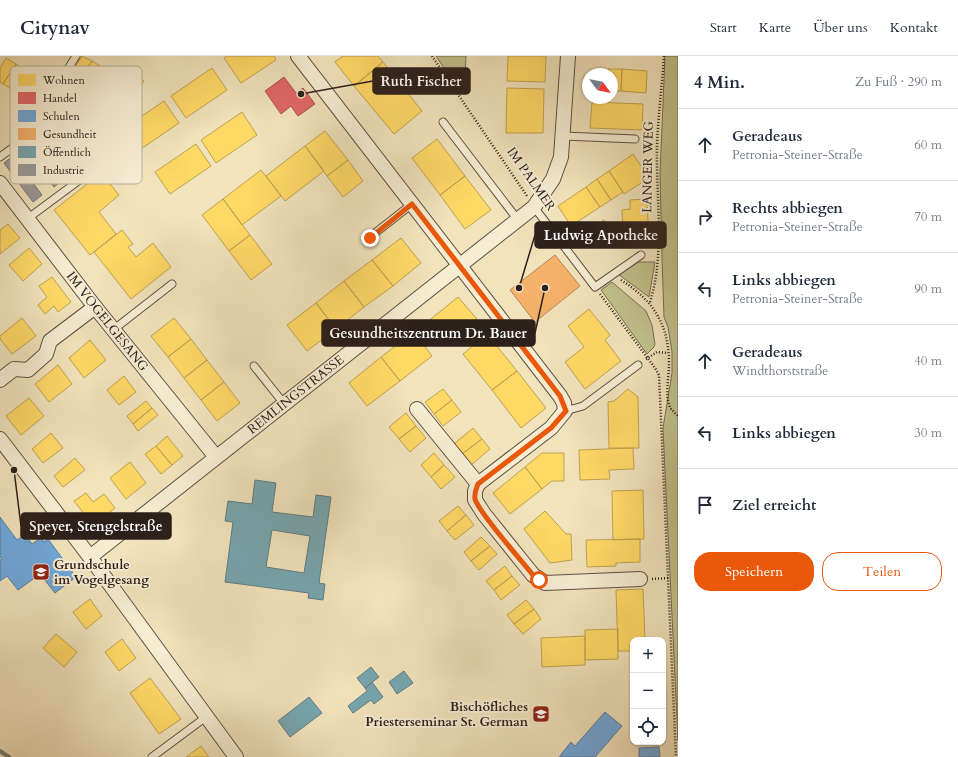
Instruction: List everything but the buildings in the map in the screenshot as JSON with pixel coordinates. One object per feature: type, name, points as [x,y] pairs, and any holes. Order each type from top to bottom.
[{"type":"street","points":[[298,56],[560,396],[566,411],[551,428],[478,484],[475,491],[475,500],[528,569],[539,580],[545,583],[640,579]]},
{"type":"street","name":"REMLINGSTRASSE","points":[[90,557],[534,207],[553,179],[561,157],[564,136],[568,56]]},
{"type":"street","name":"IM VOGELGESANG","points":[[0,183],[113,330],[216,457]]},
{"type":"street","points":[[0,380],[14,369],[28,370],[46,354],[50,341],[95,307]]},
{"type":"street","points":[[417,409],[478,484]]},
{"type":"street","points":[[0,439],[90,557],[236,757]]},
{"type":"lane","points":[[70,66],[76,56]]},
{"type":"lane","points":[[442,122],[518,220]]},
{"type":"lane","points":[[564,136],[635,139]]},
{"type":"lane","points":[[0,157],[10,149]]},
{"type":"lane","points":[[27,220],[75,184]]},
{"type":"lane","points":[[370,238],[412,204]]},
{"type":"lane","name":"IM PALMER","points":[[534,207],[595,287]]},
{"type":"lane","points":[[595,287],[641,255]]},
{"type":"lane","points":[[113,330],[172,284]]},
{"type":"lane","points":[[566,411],[583,406],[638,365]]},
{"type":"lane","points":[[254,366],[285,404]]},
{"type":"lane","points":[[152,757],[206,717]]},
{"type":"path","name":"IM PALMER","points":[[432,56],[534,207]]},
{"type":"path","name":"LANGER WEG","points":[[650,302],[654,290],[657,260],[657,147],[664,56]]},
{"type":"path","points":[[612,275],[650,302],[661,319],[668,352],[666,393],[670,408],[678,416]]},
{"type":"path","points":[[595,287],[658,375],[676,757]]},
{"type":"path","points":[[647,358],[657,352],[668,352]]},
{"type":"green space","points":[[436,56],[466,56],[465,75],[454,83]]},
{"type":"green space","points":[[665,56],[678,56],[678,741],[663,428],[672,373],[672,352],[668,327],[664,317],[660,174]]},
{"type":"green space","points":[[638,262],[655,262],[649,297],[618,274]]},
{"type":"green space","points":[[612,282],[646,311],[652,325],[655,344],[647,354],[601,290]]},
{"type":"waterway","points":[[0,751],[9,757]]},
{"type":"place","name":"Ruth Fischer","points":[[301,94]]},
{"type":"place","name":"Ludwig Apotheke","points":[[519,288]]},
{"type":"place","name":"Gesundheitszentrum Dr. Bauer","points":[[545,288]]},
{"type":"place","name":"Speyer, Stengelstraße","points":[[14,470]]},
{"type":"place","name":"Grundschule im Vogelgesang","points":[[41,572]]},
{"type":"place","name":"Bischöfliches Priesterseminar St. German","points":[[541,714]]},
{"type":"route","points":[[370,238],[412,204],[564,403],[566,411],[551,428],[478,484],[475,491],[475,500],[484,514],[533,575],[539,580]]}]
